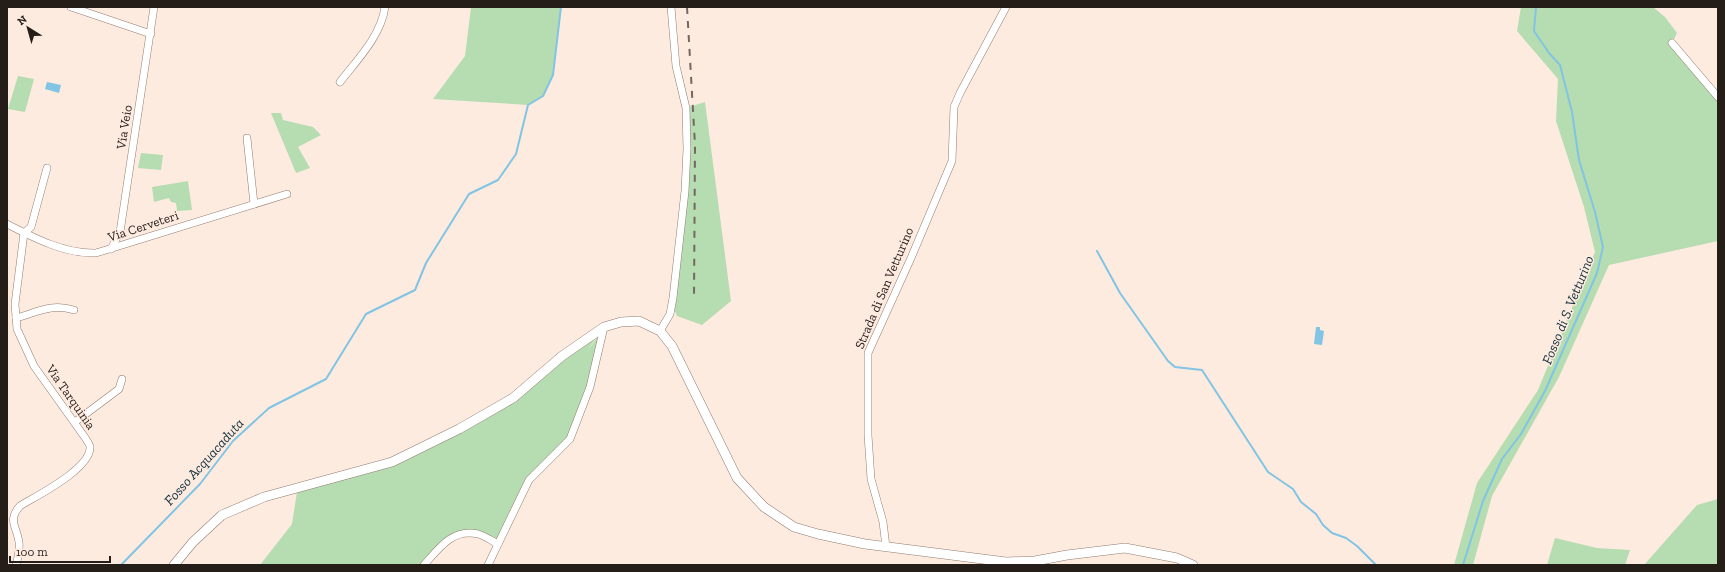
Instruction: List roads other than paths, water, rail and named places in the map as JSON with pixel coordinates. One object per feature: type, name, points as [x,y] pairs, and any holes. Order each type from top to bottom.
[{"type":"street","points":[[71,7],[151,34]]},
{"type":"street","name":"Via Veio","points":[[111,249],[120,232],[154,7]]},
{"type":"street","points":[[340,82],[378,31],[384,17],[385,7]]},
{"type":"street","points":[[660,331],[670,314],[673,298],[685,190],[687,156],[686,108],[676,66],[671,7]]},
{"type":"street","name":"Strada di San Vetturino","points":[[886,547],[883,522],[871,479],[868,435],[868,353],[952,162],[954,107],[1006,7]]},
{"type":"street","points":[[1672,42],[1718,97]]},
{"type":"street","points":[[247,138],[254,204]]},
{"type":"street","points":[[24,233],[31,228],[47,168]]},
{"type":"street","name":"Via Cerveteri","points":[[7,224],[24,233],[82,254],[96,253],[287,194]]},
{"type":"street","name":"Via Tarquinia","points":[[16,565],[19,542],[13,520],[14,512],[20,506],[74,472],[87,458],[90,447],[75,422],[34,366],[17,329],[15,304],[24,233]]},
{"type":"street","points":[[16,318],[56,306],[74,310]]},
{"type":"street","points":[[174,565],[193,542],[222,515],[264,497],[392,462],[460,429],[513,398],[562,356],[604,327],[621,322],[639,321],[660,331],[672,346],[737,478],[764,507],[794,527],[818,534],[886,547],[1006,562],[1035,561],[1067,555],[1125,548],[1177,558],[1193,565]]},
{"type":"street","points":[[488,565],[529,480],[570,439],[590,387],[604,327]]},
{"type":"street","points":[[75,422],[119,389],[122,379]]},
{"type":"street","points":[[424,565],[441,545],[461,532],[479,534],[498,544]]},
{"type":"water","points":[[47,82],[61,85],[59,93],[45,89]]},
{"type":"water","points":[[1316,327],[1320,327],[1320,330],[1324,331],[1322,345],[1314,344]]},
{"type":"waterway","name":"Fosso Acquacaduta","points":[[121,565],[200,484],[233,441],[269,408],[326,379],[366,314],[415,290],[426,263],[469,194],[498,180],[516,154],[528,105],[543,96],[553,75],[561,7]]},
{"type":"waterway","name":"Fosso di S. Vetturino","points":[[1463,565],[1483,501],[1502,459],[1521,434],[1545,391],[1597,273],[1603,247],[1595,212],[1579,160],[1572,112],[1560,65],[1549,53],[1534,31],[1536,7]]},
{"type":"waterway","points":[[1097,251],[1120,293],[1168,361],[1175,367],[1202,370],[1268,472],[1293,489],[1301,502],[1316,514],[1323,525],[1332,533],[1346,538],[1357,546],[1376,565]]},
{"type":"railway","points":[[687,7],[695,145],[694,298]]}]
